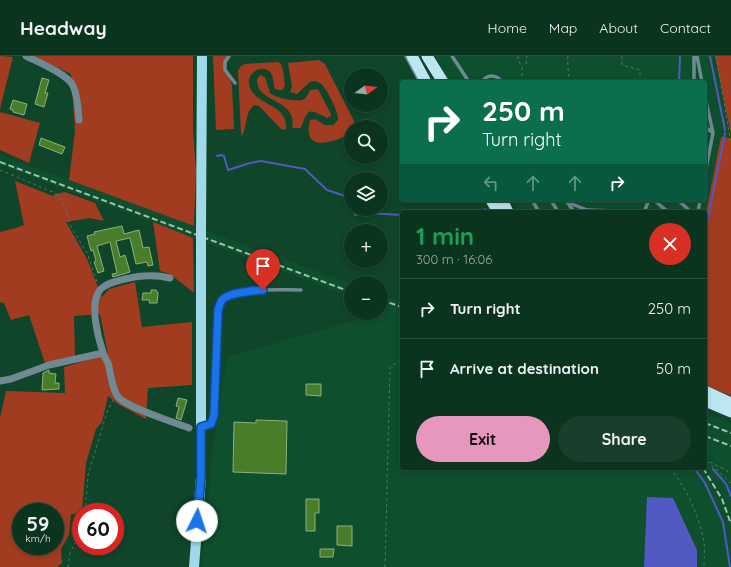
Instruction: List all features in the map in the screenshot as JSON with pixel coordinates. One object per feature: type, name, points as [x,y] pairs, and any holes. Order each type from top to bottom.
[{"type":"highway","points":[[412,56],[425,80]]},
{"type":"highway","points":[[422,56],[435,80]]},
{"type":"highway","points":[[427,56],[442,80]]},
{"type":"highway","points":[[707,392],[731,403]]},
{"type":"highway","points":[[707,402],[731,412]]},
{"type":"main road","points":[[194,567],[201,477],[202,56]]},
{"type":"street","points":[[26,56],[67,78],[73,84],[79,120]]},
{"type":"street","points":[[170,278],[155,275],[140,275],[111,283],[100,290],[96,299],[93,320],[103,353],[108,363],[116,394],[120,399],[189,428]]},
{"type":"street","points":[[0,381],[10,379],[49,365],[103,353]]},
{"type":"lane","points":[[229,56],[225,62],[225,70],[235,83]]},
{"type":"lane","points":[[406,56],[419,80]]},
{"type":"lane","points":[[452,56],[468,80]]},
{"type":"lane","points":[[694,80],[695,56]]},
{"type":"lane","points":[[695,56],[701,80]]},
{"type":"lane","points":[[484,80],[486,77],[492,76],[500,80]]},
{"type":"lane","points":[[707,106],[712,133],[707,162]]},
{"type":"lane","points":[[707,128],[712,133]]},
{"type":"lane","points":[[567,202],[586,210]]},
{"type":"lane","points":[[567,202],[573,210]]},
{"type":"lane","points":[[656,202],[666,210]]},
{"type":"lane","points":[[680,202],[689,210]]},
{"type":"lane","points":[[201,427],[211,424],[214,415],[218,310],[222,300],[229,296],[251,291],[301,290]]},
{"type":"path","points":[[518,56],[518,60],[522,67],[522,80]]},
{"type":"path","points":[[526,64],[527,56]]},
{"type":"path","points":[[568,56],[567,63],[570,69],[569,80]]},
{"type":"path","points":[[622,56],[622,65],[640,70],[640,80]]},
{"type":"path","points":[[716,56],[731,143]]},
{"type":"path","points":[[0,170],[55,193],[61,198],[66,209],[70,226],[88,255],[100,290]]},
{"type":"path","points":[[385,567],[390,367],[400,360]]},
{"type":"path","points":[[86,503],[88,475],[108,412],[116,394]]},
{"type":"path","points":[[731,473],[707,461],[731,482]]},
{"type":"path","points":[[672,470],[680,480],[699,522],[704,543],[704,567]]},
{"type":"path","points":[[68,567],[72,549]]},
{"type":"shaded area","points":[[0,56],[13,57],[0,109]]},
{"type":"shaded area","points":[[33,56],[193,56],[193,129],[196,172],[194,226],[69,180],[75,131],[71,74]]},
{"type":"shaded area","points":[[213,56],[227,56],[224,70],[231,81],[232,86],[234,129],[216,130]]},
{"type":"shaded area","points":[[434,56],[715,56],[731,138],[721,138],[706,210],[518,210],[513,202],[707,202],[707,80],[448,80]]},
{"type":"shaded area","points":[[715,56],[731,56],[731,135]]},
{"type":"shaded area","points":[[319,60],[325,64],[344,101],[344,112],[349,112],[353,120],[344,120],[344,136],[320,143],[314,141],[310,137],[310,120],[315,119],[325,125],[333,125],[338,120],[338,116],[332,100],[323,85],[320,83],[313,81],[310,82],[297,94],[290,92],[292,87],[288,63]]},
{"type":"shaded area","points":[[278,62],[281,64],[283,70],[285,86],[282,90],[275,89],[272,75],[265,69],[258,69],[255,71],[250,77],[249,84],[257,97],[277,109],[282,114],[286,129],[281,129],[259,106],[254,105],[249,112],[242,136],[238,71],[241,66],[245,64]]},
{"type":"shaded area","points":[[260,75],[265,77],[270,93],[286,99],[302,100],[306,97],[310,90],[317,89],[331,116],[327,118],[312,111],[307,113],[301,128],[292,128],[292,118],[288,110],[261,91],[258,86],[257,79]]},
{"type":"shaded area","points":[[0,112],[40,123],[29,163],[0,150]]},
{"type":"shaded area","points":[[721,137],[731,138],[731,396],[707,386],[706,210]]},
{"type":"shaded area","points":[[0,155],[344,281],[344,294],[0,165]]},
{"type":"shaded area","points":[[15,181],[53,196],[55,194],[65,192],[95,203],[104,221],[89,218],[66,222],[87,259],[102,297],[109,289],[135,282],[142,327],[192,322],[192,385],[148,388],[146,419],[118,404],[108,396],[102,422],[96,429],[86,463],[83,503],[72,503],[69,535],[64,544],[64,503],[12,503],[12,555],[61,555],[62,563],[57,567],[0,567],[0,418],[6,391],[65,393],[64,367],[108,354],[100,314],[74,316],[75,356],[45,363],[29,315],[11,320],[4,303],[0,302],[0,232],[24,225]]},
{"type":"shaded area","points":[[153,222],[193,238],[194,293],[170,274],[160,271]]},
{"type":"shaded area","points":[[388,297],[400,301],[400,470],[707,470],[707,415],[731,423],[731,567],[202,567],[213,446],[227,357],[356,320],[388,320]]},
{"type":"shaded area","points":[[647,497],[673,498],[697,550],[697,567],[644,567]]},
{"type":"building","points":[[42,78],[49,80],[45,93],[48,93],[44,107],[35,104]]},
{"type":"building","points":[[13,100],[27,104],[24,115],[13,112],[13,110],[10,109]]},
{"type":"building","points":[[41,138],[65,147],[62,154],[39,145]]},
{"type":"building","points":[[122,226],[124,234],[139,230],[143,248],[149,247],[153,265],[148,266],[147,262],[136,264],[130,238],[116,241],[120,257],[125,255],[130,272],[113,277],[112,274],[117,273],[110,242],[97,246],[104,271],[98,273],[94,262],[96,261],[93,250],[91,251],[87,236],[95,234],[94,232]]},
{"type":"building","points":[[151,290],[156,290],[158,293],[157,303],[149,303],[150,300],[142,300],[143,293],[151,293]]},
{"type":"building","points":[[49,370],[49,373],[56,374],[55,383],[59,383],[59,389],[42,390],[43,373]]},
{"type":"building","points":[[306,384],[321,384],[321,396],[306,395]]},
{"type":"building","points":[[178,398],[187,400],[181,420],[176,418],[179,407],[176,406]]},
{"type":"building","points":[[256,420],[287,421],[286,474],[233,472],[234,422],[256,423]]},
{"type":"building","points":[[306,499],[319,499],[319,513],[315,513],[315,531],[306,531]]},
{"type":"building","points":[[337,526],[352,526],[352,546],[337,545]]},
{"type":"building","points":[[320,549],[334,549],[333,557],[320,557]]},
{"type":"waterway","points":[[679,80],[680,56]]},
{"type":"waterway","points":[[710,56],[725,130]]},
{"type":"waterway","points":[[707,223],[725,133]]},
{"type":"waterway","points":[[217,156],[224,156],[228,170],[261,161],[305,169],[327,190],[344,196]]},
{"type":"waterway","points":[[388,214],[400,215]]},
{"type":"waterway","points":[[713,469],[726,484],[731,496]]},
{"type":"waterway","points":[[695,470],[705,483],[723,522],[730,567]]},
{"type":"railway","points":[[0,162],[344,289]]},
{"type":"railway","points":[[388,302],[400,306]]},
{"type":"railway","points":[[707,424],[731,433]]},
{"type":"railway","points":[[707,437],[731,446]]},
{"type":"railway","points":[[704,470],[722,499],[731,524]]},
{"type":"route","points":[[197,521],[201,477],[201,427],[211,424],[214,415],[218,310],[222,300],[229,296],[263,290]]}]
